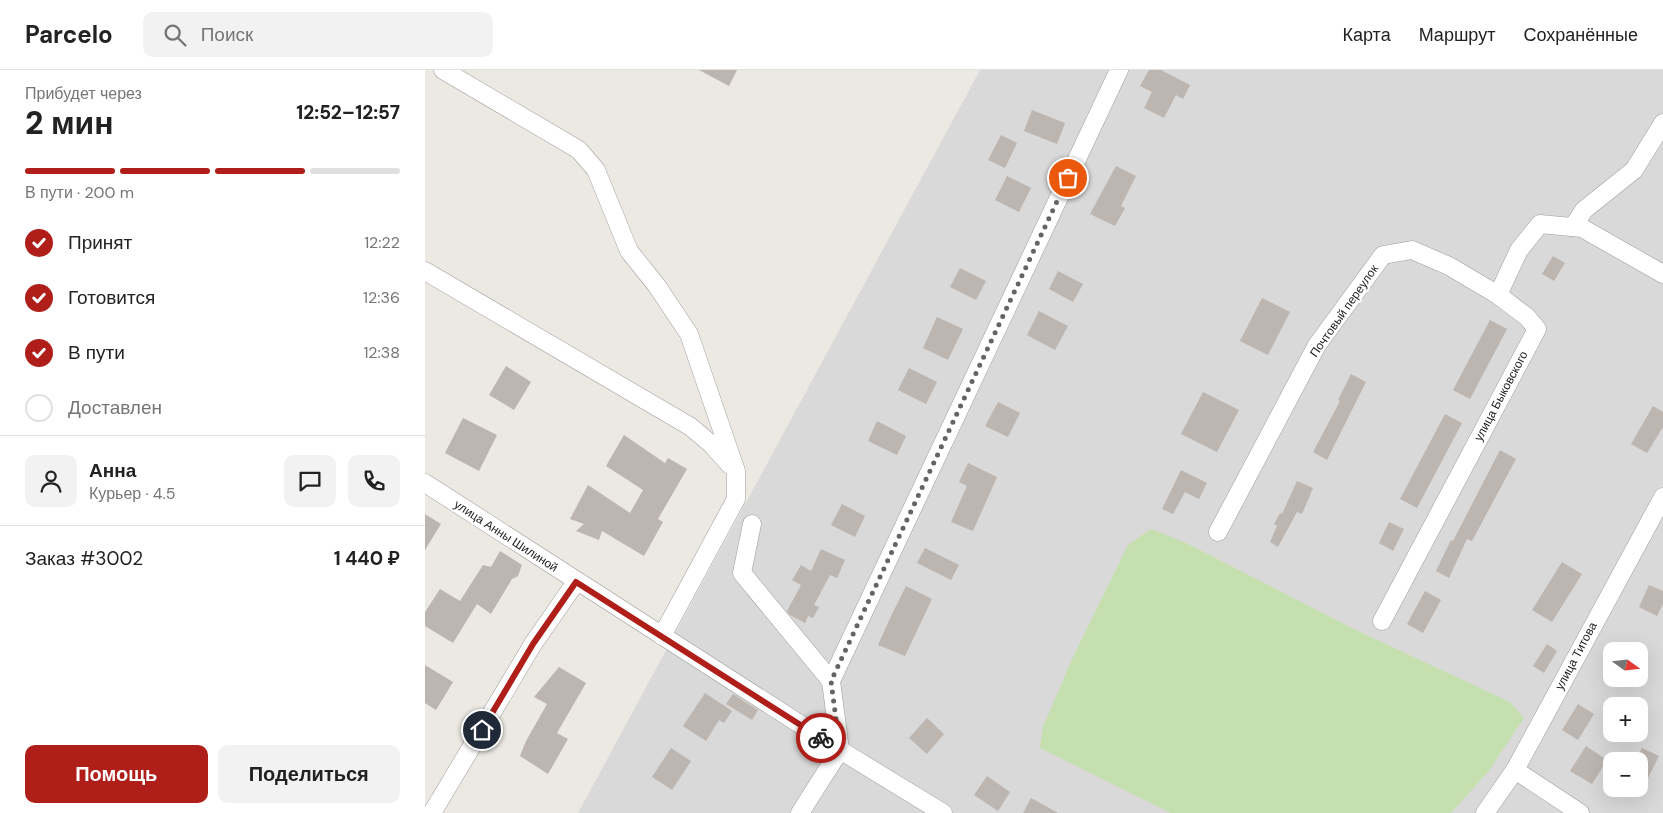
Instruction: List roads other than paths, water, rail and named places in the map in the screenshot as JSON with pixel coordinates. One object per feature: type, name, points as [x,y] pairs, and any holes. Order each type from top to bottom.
[{"type":"street","points":[[443,70],[579,150],[596,170],[629,251],[657,286],[689,334],[735,470],[736,499],[662,636]]},
{"type":"street","points":[[831,681],[1119,70]]},
{"type":"street","points":[[1578,228],[1584,210],[1634,170],[1663,123]]},
{"type":"street","points":[[1498,295],[1519,250],[1540,224],[1578,228],[1663,274]]},
{"type":"street","name":"Почтовый переулок","points":[[1218,532],[1317,345],[1383,255],[1412,250],[1449,266],[1498,295]]},
{"type":"street","points":[[425,271],[691,427],[711,444],[735,470]]},
{"type":"street","name":"улица Быковского","points":[[1382,621],[1537,329],[1527,317],[1498,295]]},
{"type":"street","name":"улица Анны Шилиной","points":[[425,483],[576,582],[840,750],[943,813]]},
{"type":"street","name":"улица Титова","points":[[1485,813],[1515,770],[1663,497]]},
{"type":"street","points":[[752,524],[742,573],[831,681],[840,750],[800,813]]},
{"type":"street","points":[[432,813],[533,644],[576,582]]},
{"type":"street","points":[[1515,770],[1580,813]]}]
